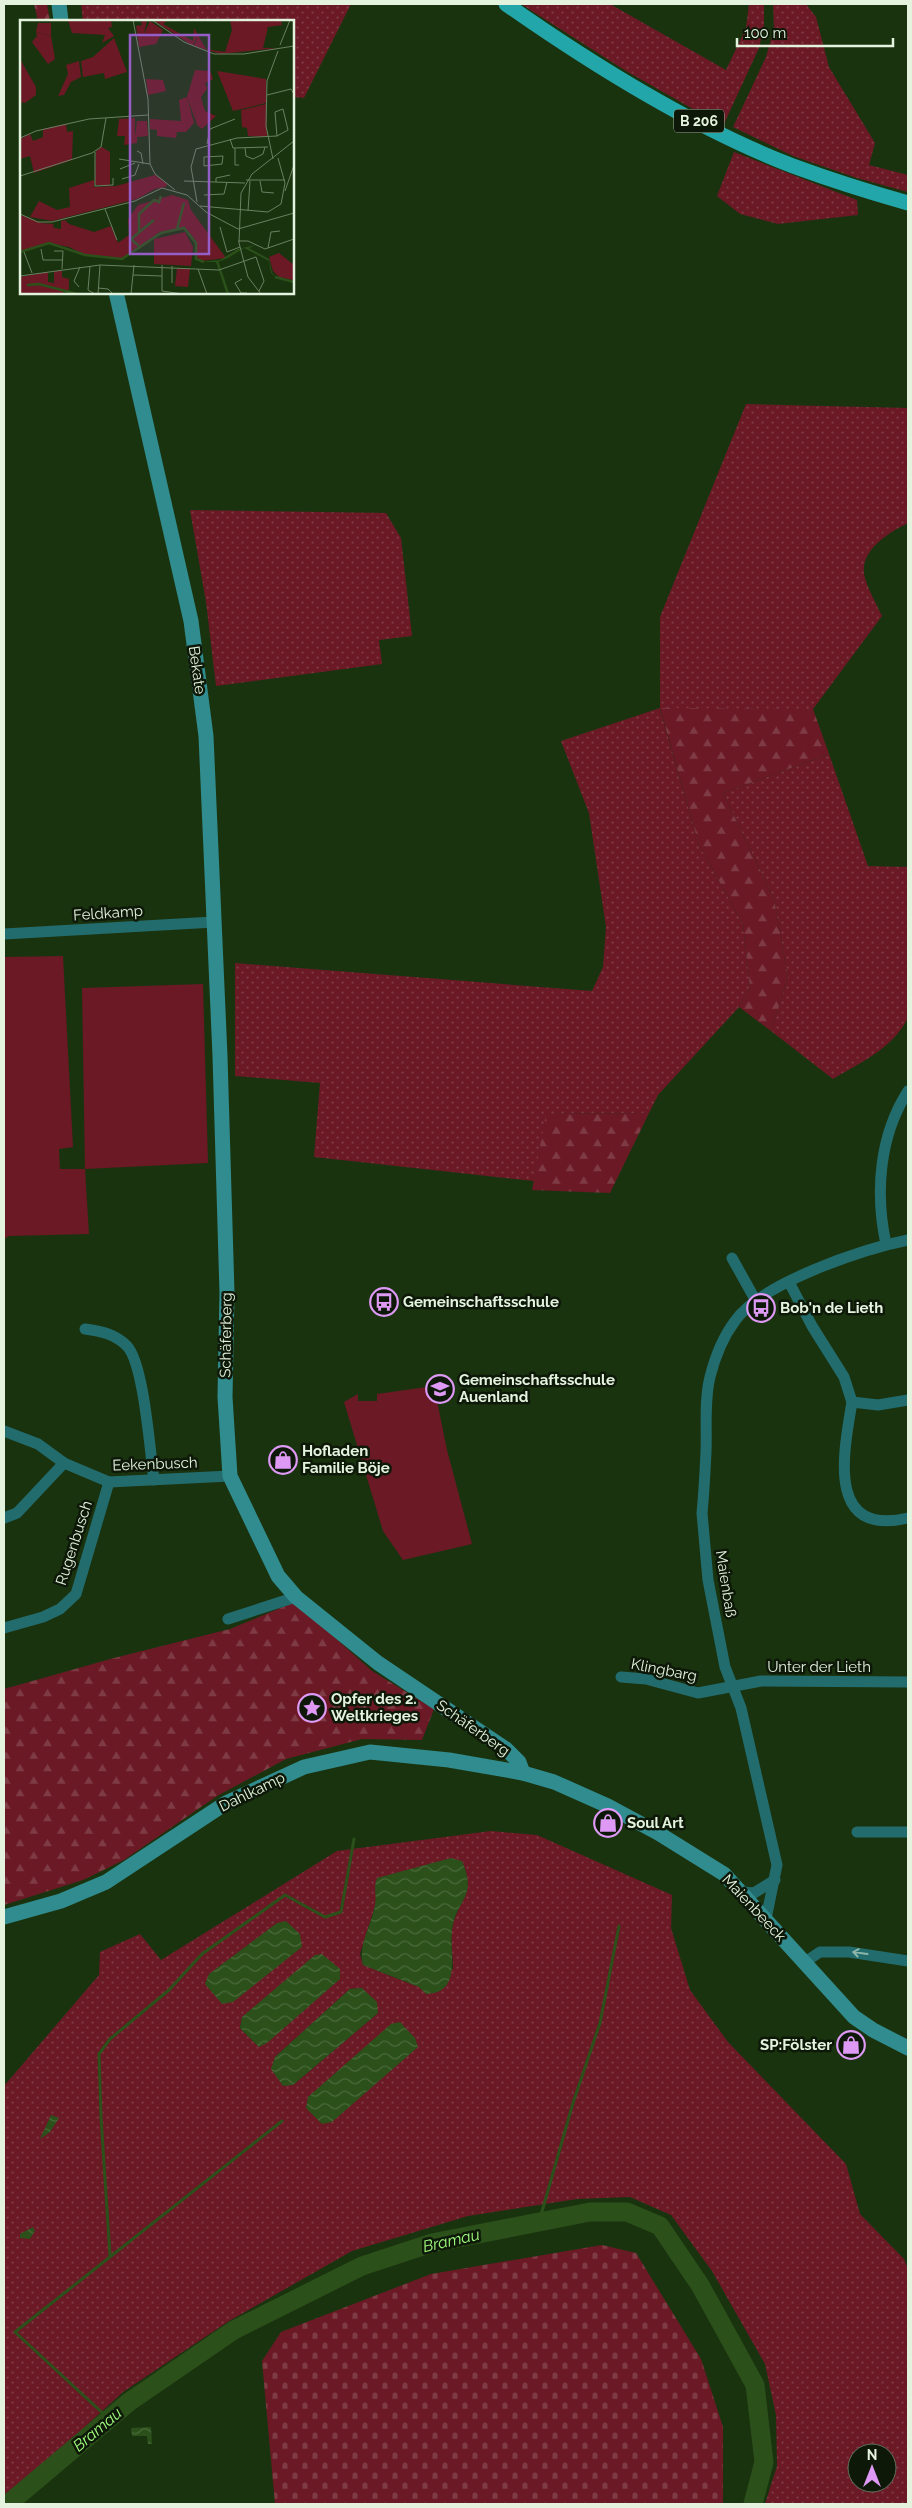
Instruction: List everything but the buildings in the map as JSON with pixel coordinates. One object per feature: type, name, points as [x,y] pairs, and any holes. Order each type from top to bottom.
[{"type":"main road","points":[[59,4],[61,20]]},
{"type":"main road","name":"B 206","points":[[506,4],[624,80],[754,150],[852,187],[908,203]]},
{"type":"main road","name":"Bekate","points":[[116,294],[191,621],[206,736],[220,1056]]},
{"type":"main road","name":"Schäferberg","points":[[220,1056],[227,1293],[225,1397],[230,1476],[278,1576],[296,1597],[378,1663],[506,1749],[519,1762],[523,1773]]},
{"type":"main road","name":"Dahlkamp","points":[[4,1917],[61,1901],[106,1882],[226,1803],[304,1766],[370,1752],[449,1760],[523,1773]]},
{"type":"main road","name":"Maienbeeck","points":[[523,1773],[563,1786],[608,1806],[658,1833],[724,1874],[854,2017],[873,2030],[908,2048]]},
{"type":"street","name":"Feldkamp","points":[[4,934],[214,922]]},
{"type":"street","points":[[886,1244],[880,1170],[886,1139],[900,1104],[908,1091]]},
{"type":"street","name":"Maienbaß","points":[[766,1919],[777,1865],[741,1708],[725,1667],[708,1580],[703,1533],[706,1424],[710,1378],[722,1343],[736,1320],[756,1301],[789,1282],[850,1256],[886,1244],[908,1240]]},
{"type":"street","points":[[732,1258],[756,1301]]},
{"type":"street","points":[[789,1282],[812,1326],[844,1377],[852,1402],[843,1450],[844,1483],[850,1499],[860,1511],[875,1519],[891,1522],[908,1518]]},
{"type":"street","points":[[85,1329],[116,1336],[128,1347],[138,1371],[154,1480]]},
{"type":"street","points":[[852,1402],[878,1405],[908,1400]]},
{"type":"street","name":"Eekenbusch","points":[[4,1432],[38,1444],[64,1463],[110,1482],[230,1476]]},
{"type":"street","points":[[4,1518],[17,1513],[37,1495],[64,1463]]},
{"type":"street","name":"Rugenbusch","points":[[4,1628],[43,1618],[60,1609],[76,1594],[110,1482]]},
{"type":"street","points":[[228,1619],[296,1597]]},
{"type":"street","name":"Klingbarg","points":[[622,1677],[646,1679],[698,1693],[731,1686]]},
{"type":"street","name":"Unter der Lieth","points":[[731,1686],[761,1681],[908,1682]]},
{"type":"street","points":[[857,1832],[908,1832]]},
{"type":"street","points":[[742,1892],[754,1893],[775,1880]]},
{"type":"street","points":[[805,1962],[820,1952],[849,1952],[908,1960]]},
{"type":"green space","points":[[34,4],[47,4],[50,20],[38,20]]},
{"type":"green space","points":[[81,4],[351,4],[304,98],[294,97],[294,20],[83,20]]},
{"type":"green space","points":[[521,4],[610,4],[726,70],[746,28],[749,4],[764,4],[764,25],[759,48],[723,126],[626,71]]},
{"type":"green space","points":[[773,4],[806,4],[816,17],[829,67],[875,143],[869,165],[908,175],[908,192],[857,178],[793,156],[733,127],[766,57],[774,29]]},
{"type":"green space","points":[[734,152],[857,200],[858,215],[778,224],[740,214],[717,196]]},
{"type":"green space","points":[[746,404],[908,408],[908,523],[885,536],[867,556],[864,564],[865,578],[882,616],[813,709],[660,709],[699,845],[743,924],[750,987],[739,1007],[658,1095],[649,1113],[547,1114],[534,1181],[314,1157],[320,1083],[235,1076],[235,963],[592,991],[603,967],[606,927],[589,813],[561,741],[660,708],[660,617]]},
{"type":"green space","points":[[190,510],[386,513],[401,538],[412,636],[379,640],[382,664],[216,686],[206,602]]},
{"type":"green space","points":[[660,708],[813,709],[829,754],[723,793],[774,899],[788,977],[771,1031],[739,1007],[750,987],[743,924],[699,845]]},
{"type":"green space","points":[[829,754],[868,866],[908,867],[908,1018],[901,1029],[885,1046],[833,1079],[771,1031],[788,977],[774,899],[723,793]]},
{"type":"green space","points":[[63,956],[73,1147],[59,1149],[60,1169],[85,1169],[89,1234],[9,1236],[4,1239],[4,957]]},
{"type":"green space","points":[[203,984],[208,1163],[85,1169],[82,988]]},
{"type":"green space","points":[[649,1113],[610,1193],[532,1190],[546,1114]]},
{"type":"green space","points":[[434,1386],[447,1450],[472,1544],[403,1560],[383,1531],[344,1402],[358,1394],[358,1401],[377,1401],[377,1394]]},
{"type":"green space","points":[[295,1602],[372,1671],[434,1709],[422,1740],[362,1739],[286,1759],[217,1796],[124,1860],[83,1880],[4,1905],[4,1689],[114,1658],[230,1629]]},
{"type":"green space","points":[[491,1831],[537,1835],[672,1895],[671,1928],[690,1990],[728,2042],[846,2164],[860,2214],[904,2259],[908,2269],[908,2504],[765,2504],[777,2466],[776,2415],[765,2364],[712,2271],[671,2215],[630,2197],[577,2199],[468,2216],[352,2251],[229,2321],[123,2392],[4,2501],[4,2086],[99,1975],[100,1952],[140,1934],[161,1960],[337,1851]],"holes":[[[462,1861],[468,1882],[465,1897],[452,1929],[453,1969],[419,1987],[363,1965],[360,1954],[376,1903]],[[362,1988],[378,2013],[293,2085],[283,2085],[275,2057],[350,1989]],[[242,2017],[259,2047],[240,2028]]]},
{"type":"green space","points":[[602,2245],[636,2253],[701,2359],[723,2427],[723,2504],[275,2504],[262,2361],[281,2332],[431,2274]]},
{"type":"water","points":[[451,1858],[462,1861],[468,1883],[467,1891],[454,1919],[452,1930],[452,1970],[450,1979],[445,1987],[438,1992],[426,1994],[419,1987],[363,1965],[362,1949],[375,1905],[377,1878]]},
{"type":"water","points":[[286,1921],[300,1934],[302,1947],[233,2002],[222,2004],[205,1984],[209,1974],[277,1923]]},
{"type":"water","points":[[322,1954],[340,1969],[340,1979],[267,2043],[259,2047],[240,2028],[242,2017],[315,1955]]},
{"type":"water","points":[[362,1988],[377,2002],[378,2013],[293,2085],[283,2086],[271,2069],[275,2057],[350,1989]]},
{"type":"water","points":[[400,2022],[415,2038],[418,2047],[332,2122],[322,2124],[306,2108],[308,2097],[391,2024]]},
{"type":"water","points":[[51,2115],[59,2118],[50,2132],[40,2139]]},
{"type":"water","points":[[33,2227],[35,2231],[30,2239],[20,2238],[20,2234]]},
{"type":"water","points":[[151,2427],[152,2444],[148,2444],[147,2436],[132,2436],[131,2428]]},
{"type":"waterway","points":[[110,2256],[99,2054],[110,2039],[169,1990],[202,1954],[285,1895],[325,1917],[341,1912],[354,1839]]},
{"type":"waterway","points":[[539,2222],[573,2103],[600,2023],[619,1926]]},
{"type":"waterway","points":[[109,2419],[15,2332],[282,2121]]},
{"type":"waterway","name":"Bramau","points":[[8,2504],[129,2402],[234,2330],[362,2266],[432,2243],[590,2212],[627,2212],[660,2226],[700,2285],[755,2385],[764,2462],[753,2504]]},
{"type":"place","name":"Gemeinschaftsschule","points":[[384,1302]]},
{"type":"place","name":"Bob'n de Lieth","points":[[761,1308]]},
{"type":"place","name":"Gemeinschaftsschule Auenland","points":[[440,1389]]},
{"type":"place","name":"Hofladen Familie Böje","points":[[283,1460]]},
{"type":"place","name":"Opfer des 2. Weltkrieges","points":[[312,1708]]},
{"type":"place","name":"Soul Art","points":[[608,1823]]},
{"type":"place","name":"SP:Fölster","points":[[851,2045]]}]
